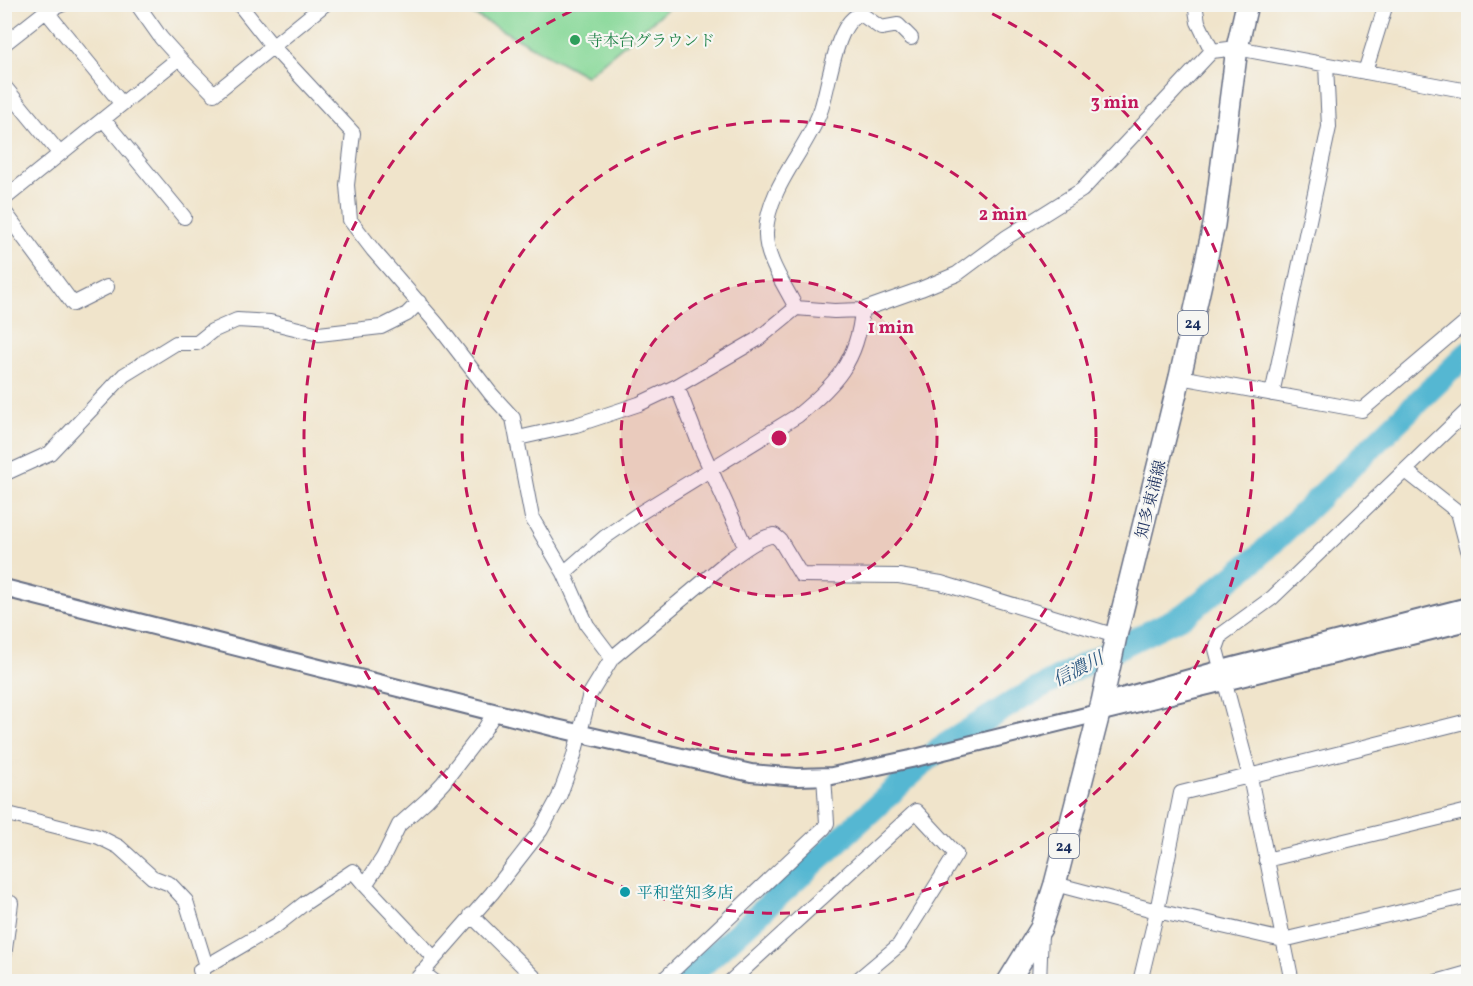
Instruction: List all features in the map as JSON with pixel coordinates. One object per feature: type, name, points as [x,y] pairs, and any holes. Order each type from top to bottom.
[{"type":"main road","name":"知多東浦線","points":[[1008,981],[1041,928],[1055,884],[1101,708],[1214,225],[1237,48],[1247,4]]},
{"type":"street","points":[[4,44],[46,11],[63,4]]},
{"type":"street","points":[[137,4],[161,39],[214,94],[325,4]]},
{"type":"street","points":[[239,4],[273,47],[353,133],[346,185],[350,220],[419,302],[490,394],[513,418],[532,518],[564,573],[587,626],[612,658]]},
{"type":"street","points":[[1195,4],[1198,22],[1212,51]]},
{"type":"street","points":[[1365,72],[1386,4]]},
{"type":"street","points":[[46,11],[122,104]]},
{"type":"street","points":[[796,308],[771,257],[766,231],[774,197],[820,112],[835,50],[850,20],[861,14],[881,28],[898,25],[911,38]]},
{"type":"street","points":[[518,438],[576,425],[639,404],[677,386],[758,339],[796,308],[834,311],[862,310],[957,274],[1007,237],[1082,190],[1212,51],[1237,48],[1468,91]]},
{"type":"street","points":[[4,199],[179,58]]},
{"type":"street","points":[[1272,394],[1329,127],[1326,65]]},
{"type":"street","points":[[4,86],[60,154]]},
{"type":"street","points":[[103,119],[184,217]]},
{"type":"street","points":[[4,211],[73,304],[107,286]]},
{"type":"street","points":[[4,474],[50,453],[124,375],[176,343],[197,342],[237,320],[270,322],[319,334],[381,327],[407,314],[419,302]]},
{"type":"street","points":[[564,573],[605,537],[797,416],[826,393],[854,351],[861,326],[862,310]]},
{"type":"street","points":[[1180,377],[1362,410],[1468,320]]},
{"type":"street","points":[[677,386],[746,548]]},
{"type":"street","points":[[1292,981],[1250,777],[1216,649],[1221,636],[1272,598],[1468,410]]},
{"type":"street","points":[[1406,471],[1463,510],[1468,550]]},
{"type":"street","points":[[435,981],[418,977],[505,877],[541,830],[559,797],[573,759],[590,694],[603,670],[612,658],[650,625],[746,548],[774,535],[780,540],[801,575],[899,576],[941,583],[1116,636]]},
{"type":"street","points":[[4,588],[495,712],[752,773],[797,777],[832,776],[1002,738],[1068,720],[1101,708],[1224,676],[1468,606]]},
{"type":"street","points":[[1224,676],[1468,622]]},
{"type":"street","points":[[365,885],[383,858],[399,825],[427,801],[443,783],[495,712]]},
{"type":"street","points":[[1140,981],[1181,794],[1468,721]]},
{"type":"street","points":[[661,981],[824,828],[828,822],[824,776]]},
{"type":"street","points":[[730,981],[916,811],[956,854],[899,945],[855,981]]},
{"type":"street","points":[[1266,860],[1468,811]]},
{"type":"street","points":[[4,813],[99,837],[119,847],[152,877],[170,884],[186,901],[206,966]]},
{"type":"street","points":[[205,981],[200,970],[277,925],[353,871],[434,958]]},
{"type":"street","points":[[1055,884],[1282,940],[1468,896]]},
{"type":"street","points":[[4,957],[11,903]]},
{"type":"street","points":[[471,915],[539,981]]},
{"type":"street","points":[[1039,981],[1041,928]]},
{"type":"street","points":[[1436,981],[1468,973]]},
{"type":"green space","name":"寺本台グラウンド","points":[[456,5],[672,5],[586,76]]},
{"type":"waterway","name":"信濃川","points":[[684,982],[939,749],[1017,700],[1186,614],[1258,557],[1468,353]]},
{"type":"place","name":"寺本台グラウンド","points":[[575,40]]},
{"type":"place","name":"平和堂知多店","points":[[625,892]]}]
